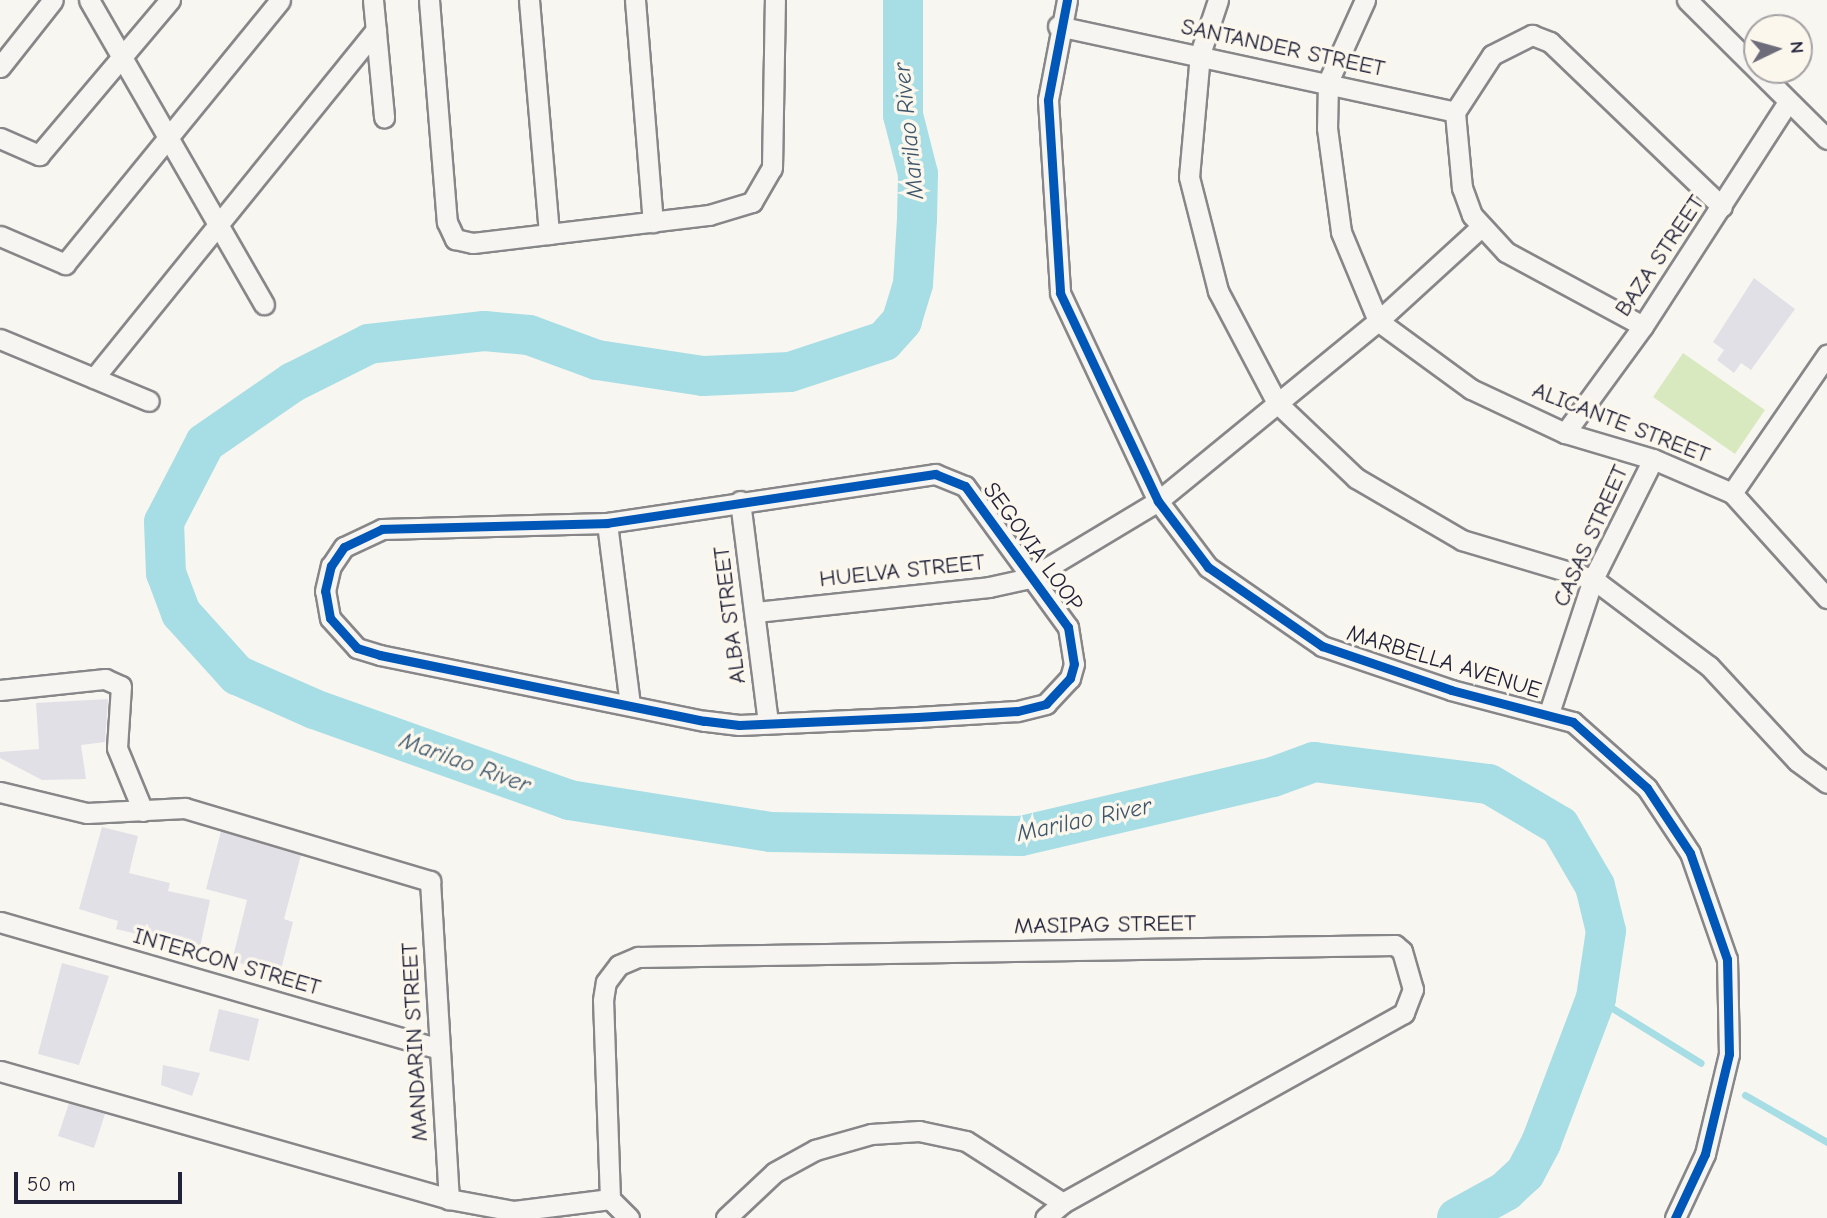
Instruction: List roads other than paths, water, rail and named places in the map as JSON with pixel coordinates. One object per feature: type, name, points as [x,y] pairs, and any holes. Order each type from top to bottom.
[{"type":"street","points":[[0,66],[52,0]]},
{"type":"street","points":[[89,0],[264,304]]},
{"type":"street","points":[[0,138],[39,155],[170,0]]},
{"type":"street","points":[[0,236],[65,264],[279,0]]},
{"type":"street","points":[[373,0],[384,117]]},
{"type":"street","points":[[429,0],[449,232],[473,243],[653,222],[732,210],[752,202],[763,187],[775,140],[775,0]]},
{"type":"street","points":[[529,0],[549,234]]},
{"type":"street","points":[[635,0],[653,222]]},
{"type":"street","name":"MARBELLA AVENUE","points":[[1067,0],[1058,26],[1048,100],[1060,293],[1157,501],[1208,567],[1322,646],[1451,690],[1549,713],[1573,722],[1617,757],[1678,829],[1702,876],[1727,959],[1729,1054],[1718,1110],[1675,1218]]},
{"type":"street","points":[[1218,0],[1200,54],[1189,177],[1218,291],[1277,403],[1356,478],[1462,540],[1593,579],[1709,666],[1797,761],[1827,783]]},
{"type":"street","name":"ALICANTE STREET","points":[[1366,0],[1328,82],[1335,206],[1363,294],[1378,321],[1438,370],[1565,433],[1653,459],[1732,493],[1827,597]]},
{"type":"street","points":[[1687,0],[1827,139]]},
{"type":"street","name":"SANTANDER STREET","points":[[1058,26],[1200,54],[1455,112]]},
{"type":"street","points":[[94,378],[376,30]]},
{"type":"street","points":[[1643,326],[1506,252],[1480,228],[1462,188],[1455,112],[1492,55],[1532,35],[1550,42],[1722,206]]},
{"type":"street","name":"BAZA STREET","points":[[1565,433],[1643,326],[1788,102]]},
{"type":"street","name":"HUELVA STREET","points":[[756,612],[989,587],[1030,578],[1157,501],[1378,321],[1480,228]]},
{"type":"street","points":[[0,339],[149,401]]},
{"type":"street","points":[[1732,493],[1827,355]]},
{"type":"street","name":"CASAS STREET","points":[[1549,713],[1593,579],[1653,459]]},
{"type":"street","name":"SEGOVIA LOOP","points":[[946,475],[965,486],[1068,627],[1075,646],[1070,678],[1046,704],[1017,711],[768,723],[704,721],[380,655],[342,635],[330,618],[325,591],[331,566],[344,547],[382,529],[607,523],[740,501],[946,475]]},
{"type":"street","name":"ALBA STREET","points":[[740,501],[768,723]]},
{"type":"street","points":[[607,523],[630,705]]},
{"type":"street","points":[[0,690],[105,679],[121,686],[117,748],[143,811],[87,813],[0,792]]},
{"type":"street","name":"MANDARIN STREET","points":[[143,811],[185,808],[430,881],[449,1199]]},
{"type":"street","name":"INTERCON STREET","points":[[0,922],[440,1049]]},
{"type":"street","name":"MASIPAG STREET","points":[[610,1199],[603,1000],[606,982],[619,965],[638,957],[1395,945],[1402,951],[1413,989],[1404,1013],[1063,1202],[1045,1218]]},
{"type":"street","points":[[0,1071],[449,1199],[514,1211],[610,1199],[629,1218]]},
{"type":"street","points":[[726,1218],[775,1172],[815,1150],[871,1134],[919,1131],[966,1141],[1063,1202]]},
{"type":"waterway","name":"Marilao River","points":[[903,0],[903,115],[918,174],[917,219],[913,284],[902,321],[884,341],[790,372],[703,376],[597,360],[529,335],[484,331],[369,344],[293,382],[205,443],[164,522],[166,573],[181,613],[237,675],[314,709],[569,800],[770,832],[1021,836],[1273,777],[1314,762],[1489,784],[1560,826],[1595,886],[1606,931],[1596,998],[1541,1143],[1525,1173],[1506,1191],[1457,1218]]},
{"type":"waterway","points":[[1596,998],[1701,1063]]},
{"type":"waterway","points":[[1745,1095],[1827,1142]]}]
